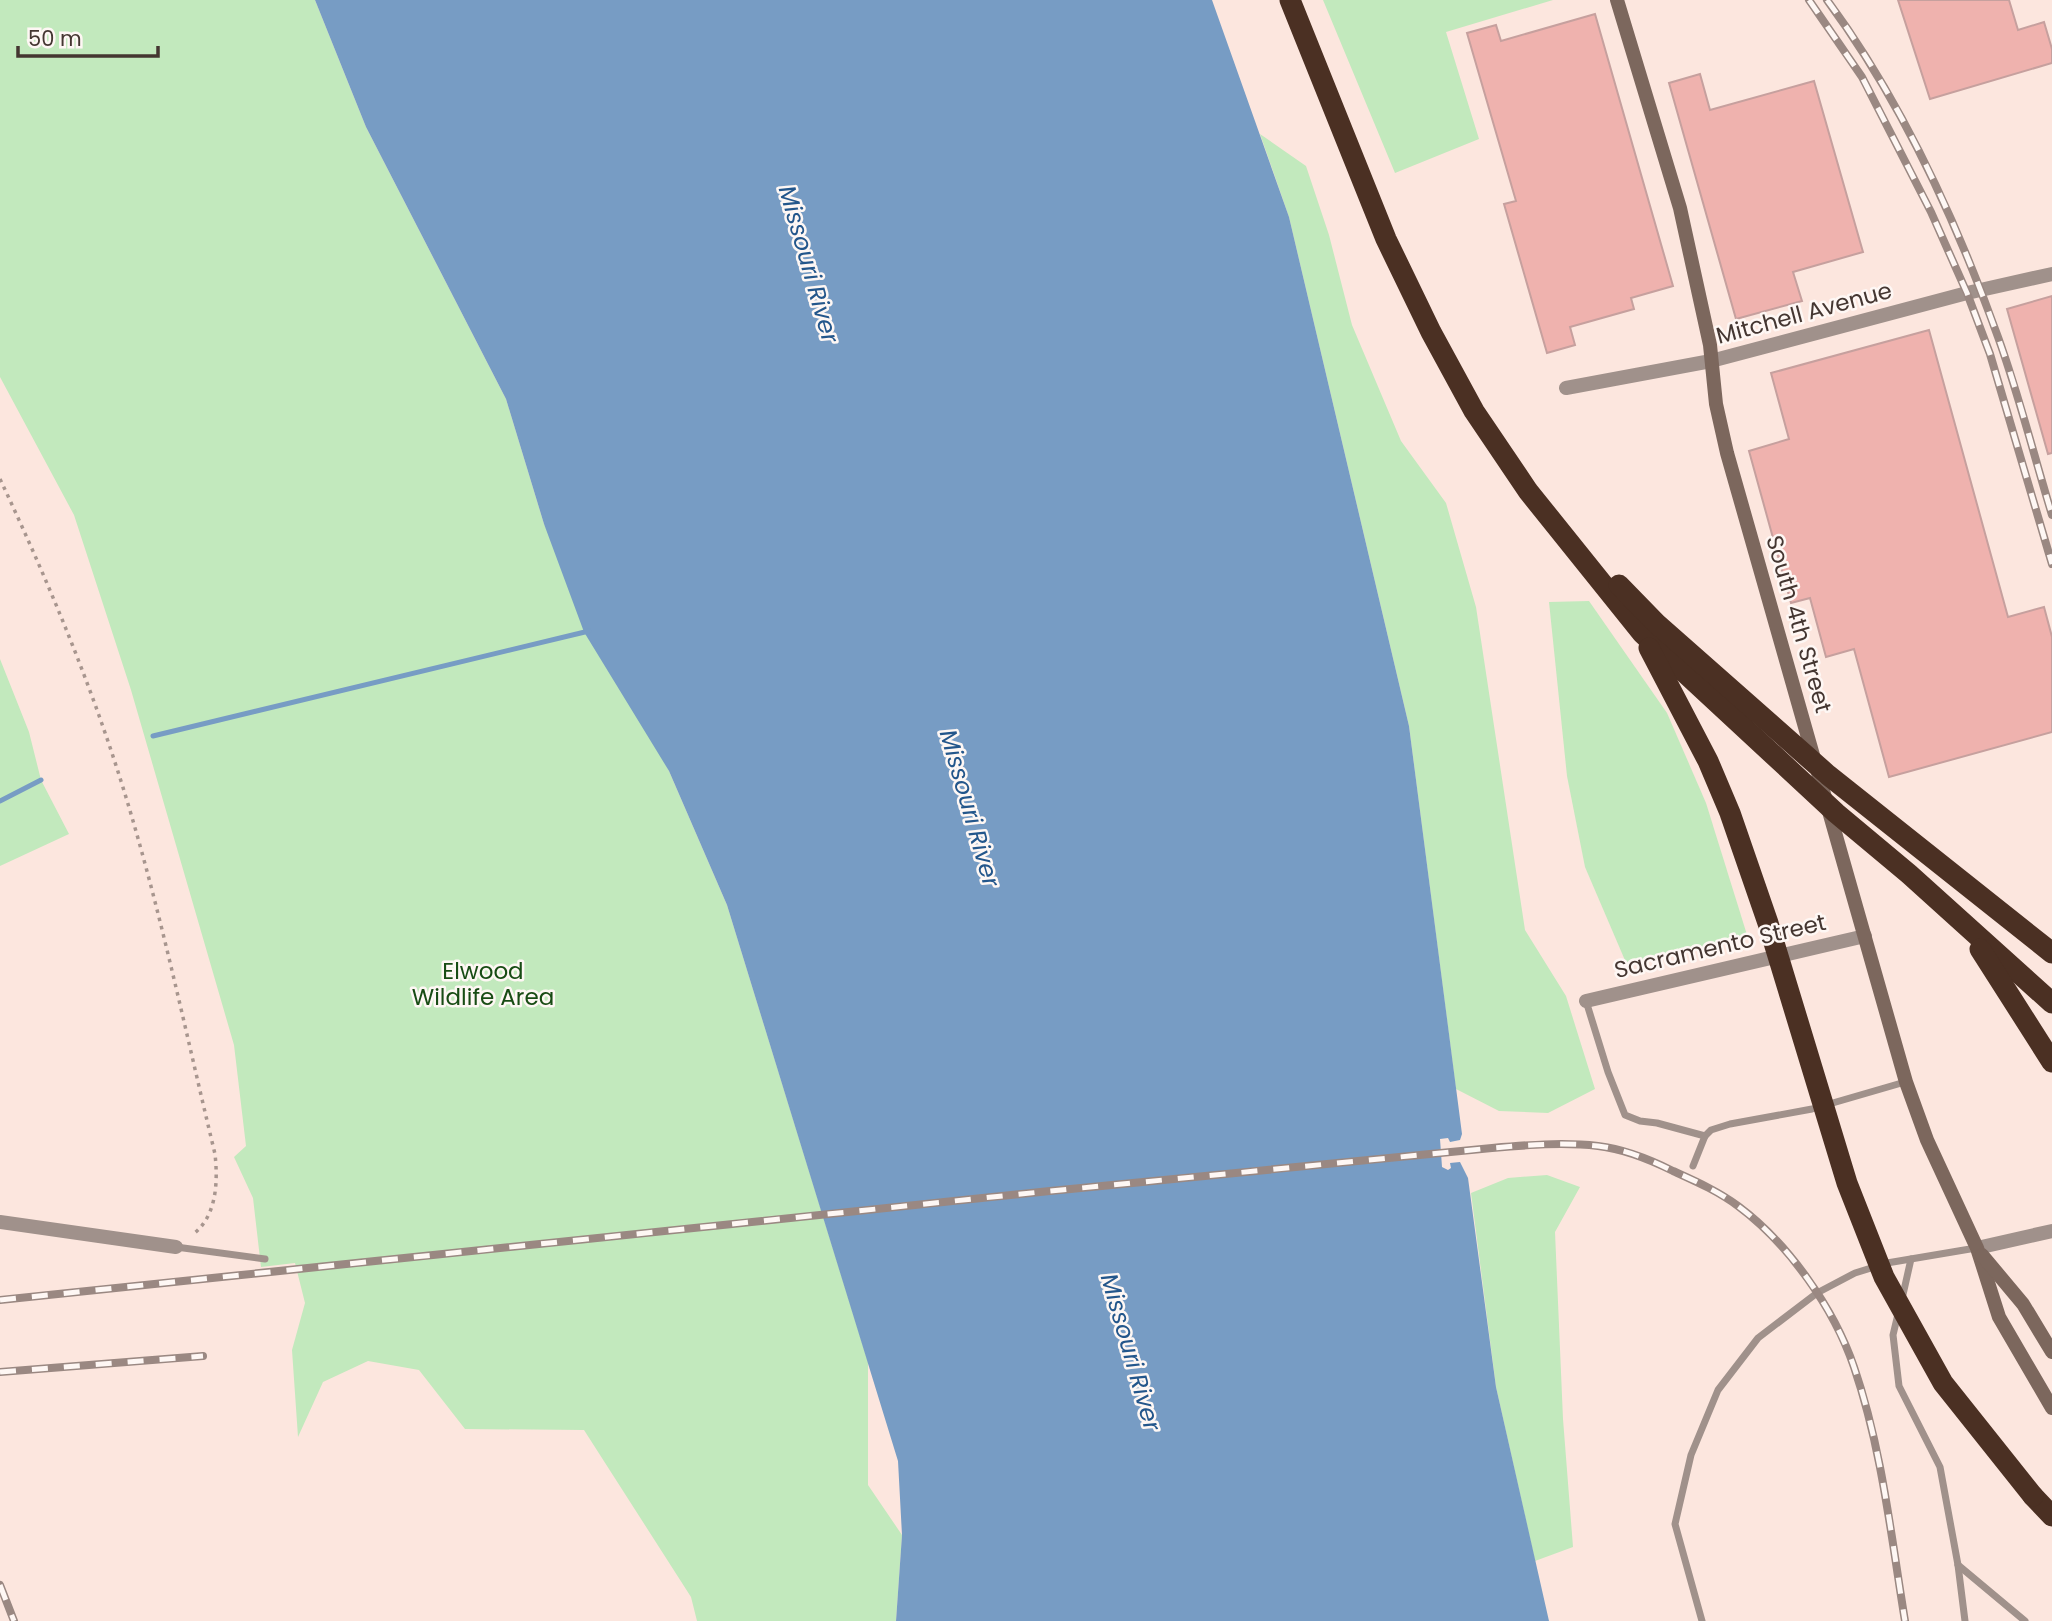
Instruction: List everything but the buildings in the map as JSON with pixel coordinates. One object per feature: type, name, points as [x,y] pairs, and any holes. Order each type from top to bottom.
[{"type":"highway","points":[[1291,0],[1386,239],[1431,332],[1468,399],[1528,491],[1642,633],[1836,813],[1909,874],[2052,1003]]},
{"type":"highway","points":[[1291,0],[1387,240],[1431,334],[1474,411],[1529,493],[1656,624],[1828,775],[2052,953]]},
{"type":"highway","points":[[1642,633],[1708,761],[1730,813],[1768,923],[1847,1183],[1884,1277],[1943,1383],[2052,1516]]},
{"type":"highway","points":[[1902,835],[2000,979],[2052,1062]]},
{"type":"main road","name":"South 4th Street","points":[[1617,0],[1679,208],[1710,345],[1716,404],[1727,453],[1906,1082],[1927,1140],[1977,1248]]},
{"type":"main road","points":[[1977,1248],[2023,1304],[2052,1352]]},
{"type":"main road","points":[[1977,1248],[1999,1317],[2052,1408]]},
{"type":"street","name":"Mitchell Avenue","points":[[1566,388],[1711,360],[1967,293],[2052,274]]},
{"type":"street","name":"Sacramento Street","points":[[1586,1000],[1865,936]]},
{"type":"street","points":[[0,1222],[176,1247]]},
{"type":"street","points":[[1977,1248],[2052,1231]]},
{"type":"lane","points":[[1586,1000],[1608,1072],[1625,1115],[1705,1136]]},
{"type":"lane","points":[[1693,1166],[1705,1136],[1711,1130],[1812,1109],[1906,1082]]},
{"type":"lane","points":[[176,1247],[265,1259]]},
{"type":"lane","points":[[1702,1621],[1675,1524],[1691,1455],[1718,1390],[1758,1338],[1817,1293],[1855,1273],[1911,1259],[1977,1248]]},
{"type":"lane","points":[[1911,1259],[1893,1335],[1899,1386],[1940,1466],[1965,1621]]},
{"type":"lane","points":[[1958,1565],[2025,1621]]},
{"type":"path","points":[[0,479],[76,651],[125,794],[164,941],[215,1154],[218,1178],[213,1207],[197,1231],[176,1247]]},
{"type":"green space","name":"Elwood Wildlife Area","points":[[0,0],[315,0],[366,127],[506,399],[544,524],[669,771],[727,905],[868,1362],[868,1485],[902,1535],[896,1621],[697,1621],[691,1597],[584,1430],[465,1429],[419,1370],[368,1361],[323,1382],[298,1437],[292,1350],[305,1303],[295,1263],[261,1267],[253,1198],[234,1157],[246,1146],[234,1045],[131,690],[74,515],[0,377]]},
{"type":"green space","points":[[1323,0],[1553,0],[1446,32],[1479,139],[1395,173]]},
{"type":"green space","points":[[1260,134],[1306,166],[1329,235],[1352,325],[1401,441],[1446,503],[1476,607],[1525,930],[1566,996],[1595,1089],[1548,1113],[1499,1111],[1456,1089],[1409,726],[1289,217]]},
{"type":"green space","points":[[1589,601],[1667,713],[1706,803],[1748,938],[1627,965],[1585,867],[1567,776],[1549,602]]},
{"type":"green space","points":[[0,659],[29,732],[41,780],[69,834],[0,866]]},
{"type":"green space","points":[[1547,1175],[1580,1187],[1555,1232],[1563,1419],[1573,1547],[1535,1561],[1496,1387],[1471,1193],[1508,1178]]},
{"type":"water","name":"Missouri River","points":[[315,0],[1212,0],[1289,217],[1409,726],[1462,1134],[1460,1140],[1450,1142],[1448,1138],[1440,1139],[1442,1167],[1448,1170],[1451,1168],[1450,1163],[1460,1162],[1468,1178],[1496,1387],[1549,1621],[896,1621],[902,1535],[898,1461],[727,905],[669,771],[584,632],[544,524],[506,399],[366,127]]},
{"type":"waterway","points":[[153,736],[589,631]]},
{"type":"waterway","points":[[0,801],[41,780]]},
{"type":"railway","points":[[1809,0],[1862,77],[1931,212],[1967,293],[1990,354],[2052,564]]},
{"type":"railway","points":[[1827,0],[1879,78],[1945,205],[2006,359],[2052,515]]},
{"type":"railway","points":[[0,1300],[1492,1148],[1558,1144],[1608,1147],[1655,1162],[1738,1206],[1774,1238],[1822,1300],[1845,1345],[1864,1398],[1885,1493],[1905,1621]]},
{"type":"railway","points":[[0,1372],[203,1356]]},
{"type":"railway","points":[[0,1585],[14,1621]]}]
